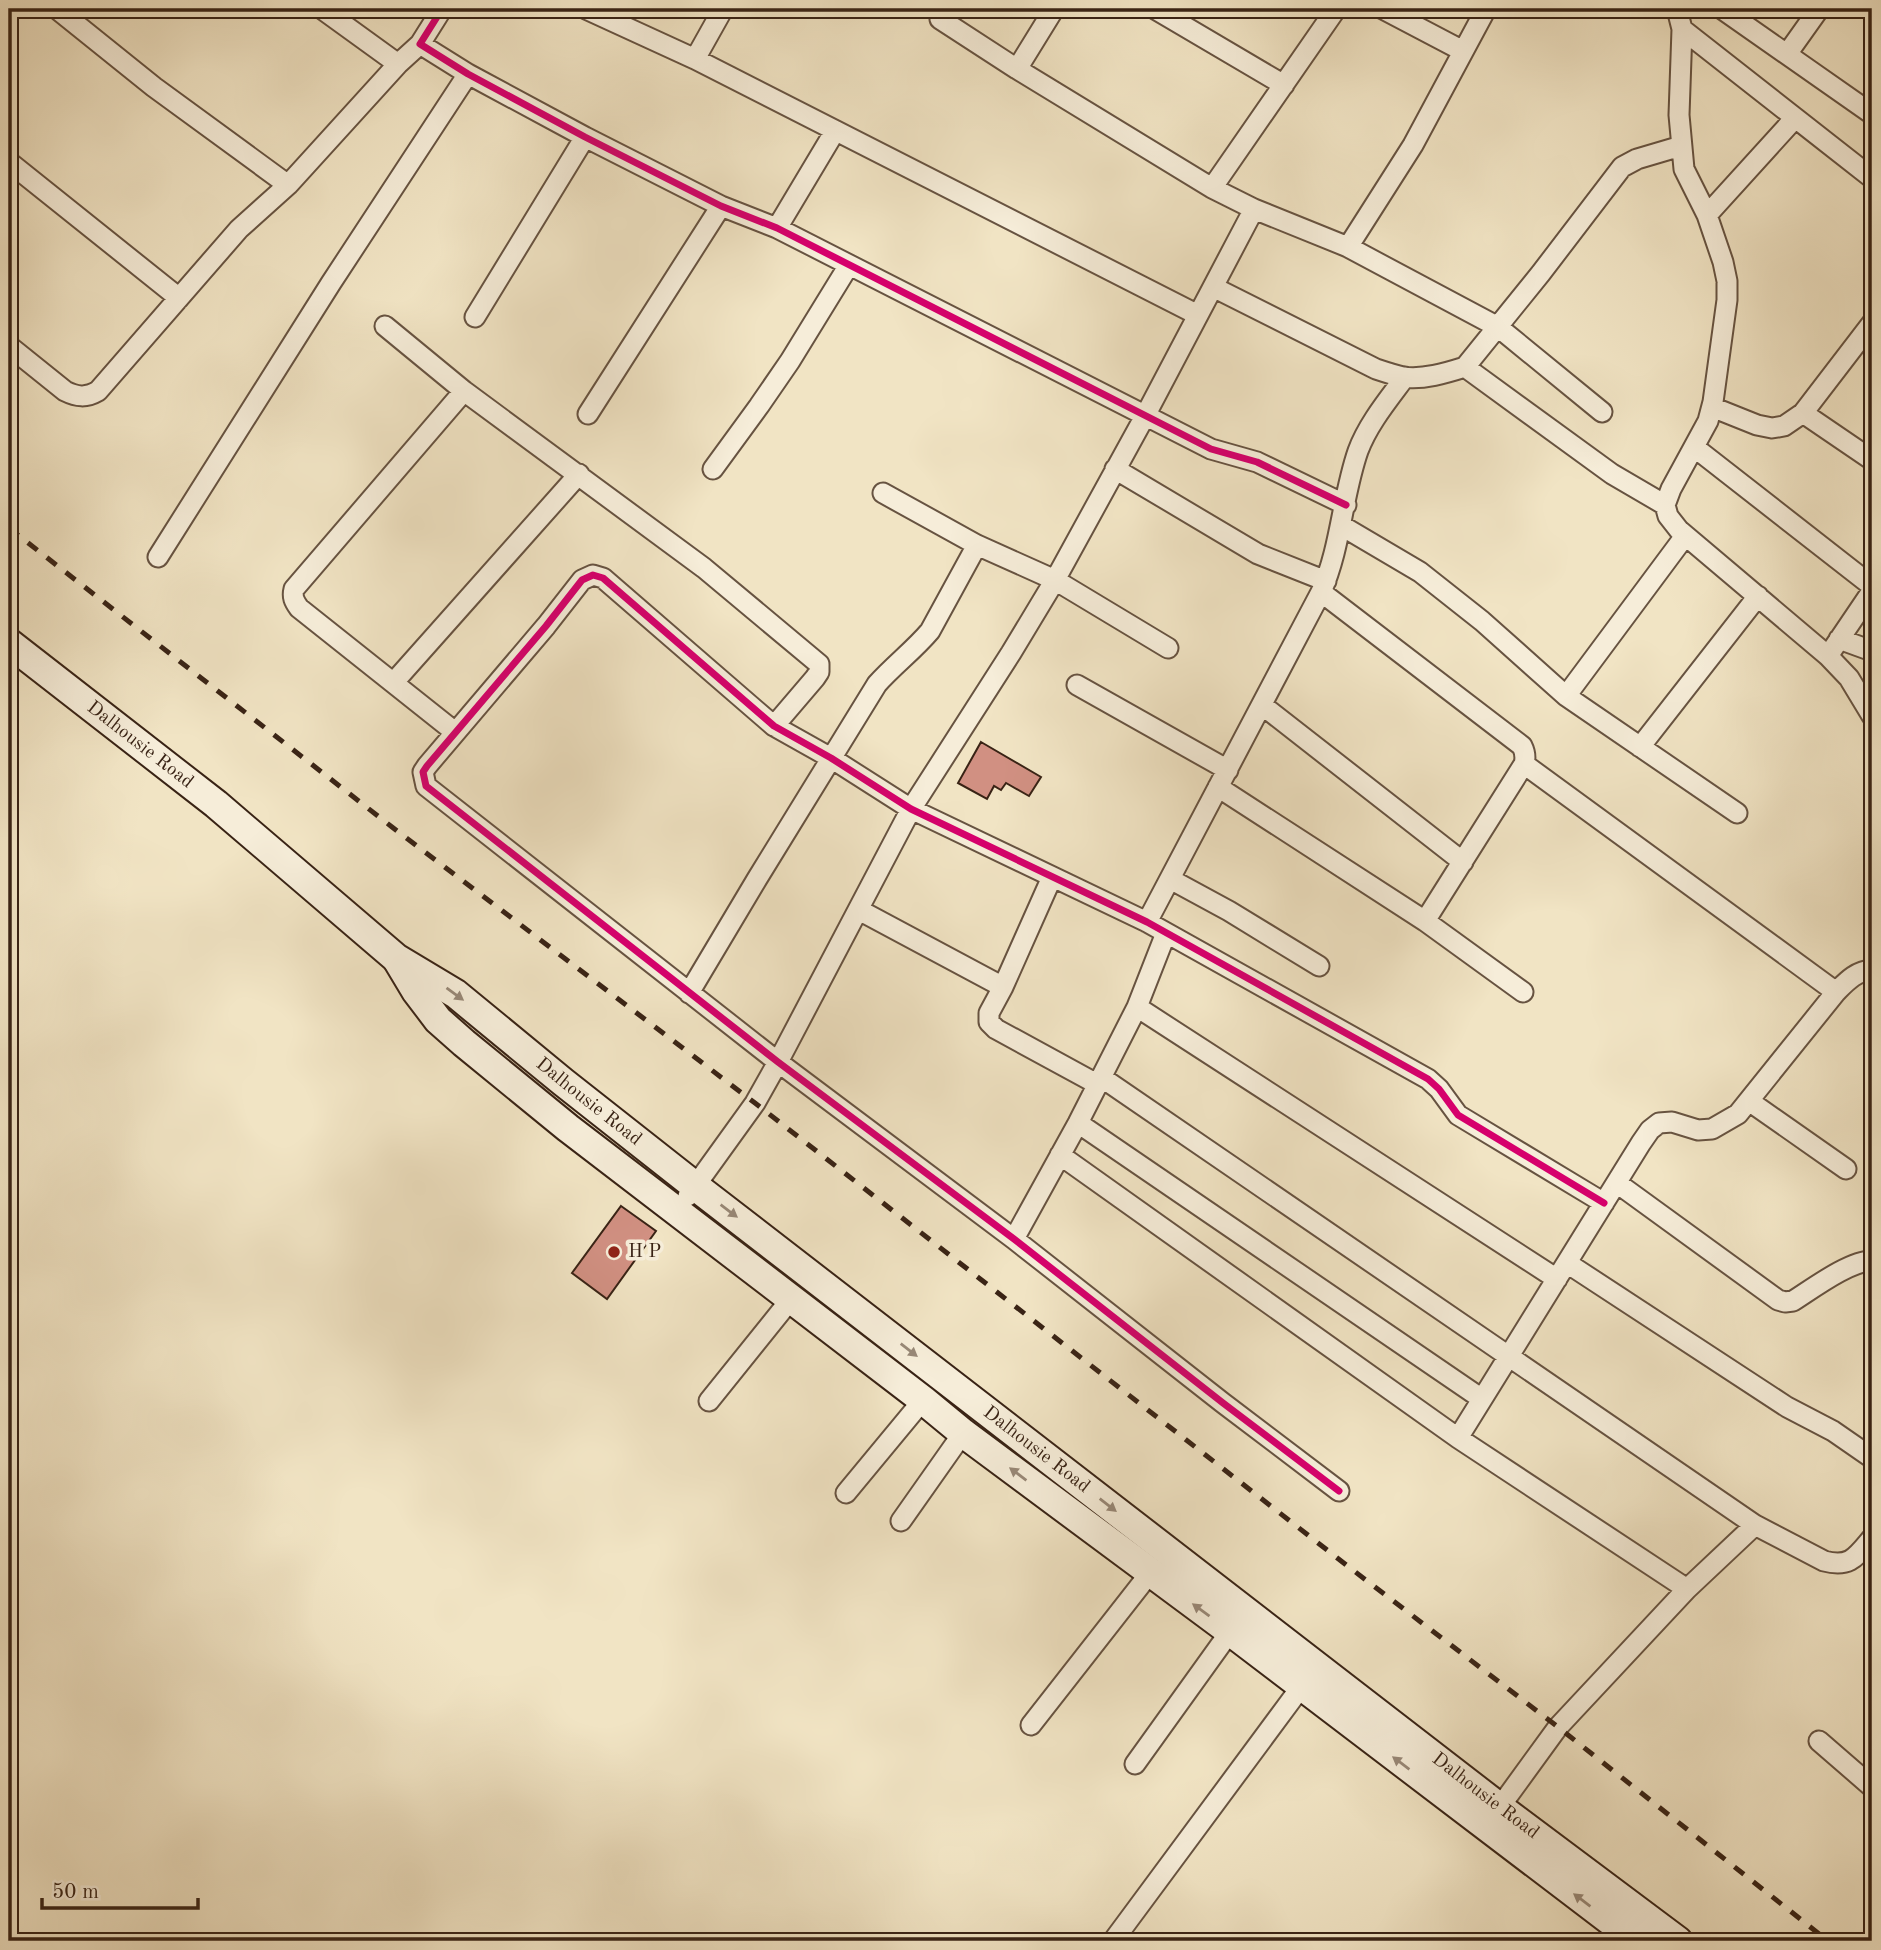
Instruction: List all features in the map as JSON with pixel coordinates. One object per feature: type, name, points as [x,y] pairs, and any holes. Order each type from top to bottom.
[{"type":"street","points":[[57,9],[154,87],[288,185]]},
{"type":"street","points":[[322,9],[398,64]]},
{"type":"street","points":[[9,346],[74,396],[83,397],[98,391],[239,229],[288,185],[398,64],[420,44],[442,9]]},
{"type":"street","points":[[586,9],[695,59],[1198,315]]},
{"type":"street","points":[[695,59],[723,9]]},
{"type":"street","points":[[1017,69],[1055,9]]},
{"type":"street","points":[[1155,9],[1284,85]]},
{"type":"street","points":[[1212,188],[1336,9]]},
{"type":"street","points":[[1383,9],[1463,51]]},
{"type":"street","points":[[1348,247],[1413,145],[1486,9]]},
{"type":"street","points":[[1722,9],[1872,114]]},
{"type":"street","points":[[1787,54],[1819,9]]},
{"type":"street","points":[[1678,14],[1795,118],[1872,178]]},
{"type":"street","points":[[1678,14],[1679,115],[1684,169],[1707,215],[1723,262],[1727,300],[1709,421],[1671,489],[1665,505],[1668,516],[1685,536],[1758,596],[1834,647],[1872,651]]},
{"type":"street","points":[[940,19],[1212,188],[1254,209],[1348,247],[1498,327],[1602,412]]},
{"type":"street","points":[[420,44],[468,74],[585,137],[721,206],[777,228],[1211,449],[1257,462],[1346,505]]},
{"type":"street","points":[[158,557],[331,283],[468,74]]},
{"type":"street","points":[[1707,215],[1795,118]]},
{"type":"street","points":[[777,228],[835,131]]},
{"type":"street","points":[[475,317],[585,137]]},
{"type":"street","points":[[1213,287],[1376,369],[1405,377],[1447,373],[1465,367],[1622,167],[1637,159],[1681,146]]},
{"type":"street","points":[[9,162],[179,298]]},
{"type":"street","points":[[588,414],[721,206]]},
{"type":"street","points":[[677,1211],[755,1103],[911,809],[1055,580],[1254,209]]},
{"type":"street","points":[[713,469],[790,361],[849,265]]},
{"type":"street","points":[[1712,407],[1757,425],[1772,428],[1784,426],[1803,413],[1872,323]]},
{"type":"street","points":[[386,326],[464,391],[705,568],[819,664],[819,672],[815,678],[774,726]]},
{"type":"street","points":[[1465,367],[1612,474],[1665,505]]},
{"type":"street","points":[[1147,922],[1323,587],[1334,557],[1359,448],[1379,413],[1405,377]]},
{"type":"street","points":[[455,732],[299,608],[293,595],[295,589],[464,391]]},
{"type":"street","points":[[1803,413],[1872,460]]},
{"type":"street","points":[[1694,447],[1872,588],[1834,647]]},
{"type":"street","points":[[1115,469],[1258,554],[1323,587],[1522,746],[1526,757],[1524,764],[1425,922]]},
{"type":"street","points":[[394,682],[579,474]]},
{"type":"street","points":[[883,493],[977,545],[1055,580],[1168,648]]},
{"type":"street","points":[[1342,526],[1420,572],[1482,621],[1566,695],[1737,813]]},
{"type":"street","points":[[1566,695],[1685,536]]},
{"type":"street","points":[[690,993],[877,684],[930,631],[977,545]]},
{"type":"street","points":[[1339,1491],[1223,1404],[1014,1239],[778,1062],[426,786],[423,772],[582,580],[593,575],[603,578],[774,726],[831,758],[911,809],[1147,922],[1428,1079],[1458,1115],[1604,1203]]},
{"type":"street","points":[[1640,747],[1758,596]]},
{"type":"street","name":"Dalhousie Road","points":[[9,643],[216,804],[397,958],[456,994],[1238,1621],[1492,1818],[1637,1941]]},
{"type":"street","points":[[1834,647],[1872,716]]},
{"type":"street","points":[[1077,685],[1228,770]]},
{"type":"street","points":[[1262,705],[1463,862]]},
{"type":"street","points":[[1524,764],[1836,992]]},
{"type":"street","points":[[1218,787],[1425,922],[1523,992]]},
{"type":"street","points":[[1052,877],[989,1013],[989,1022],[993,1026],[1099,1080],[1755,1525],[1824,1561],[1835,1564],[1844,1564],[1856,1558],[1872,1538]]},
{"type":"street","points":[[1170,879],[1320,967]]},
{"type":"street","points":[[859,910],[1003,987]]},
{"type":"street","points":[[1014,1239],[1078,1123],[1137,1007],[1166,933]]},
{"type":"street","name":"Dalhousie Road","points":[[397,958],[416,991],[438,1020],[568,1128],[963,1433],[1150,1573],[1238,1621],[1301,1687],[1678,1941]]},
{"type":"street","points":[[1458,1438],[1650,1130],[1659,1124],[1672,1122],[1698,1130],[1712,1129],[1738,1114],[1836,992],[1854,975],[1872,970]]},
{"type":"street","points":[[1137,1007],[1562,1271],[1833,1431],[1872,1458]]},
{"type":"street","points":[[1749,1101],[1846,1169]]},
{"type":"street","points":[[1078,1123],[1482,1399]]},
{"type":"street","points":[[1060,1155],[1458,1438],[1687,1589]]},
{"type":"street","points":[[1617,1182],[1785,1302],[1793,1301],[1850,1267],[1863,1261],[1872,1261]]},
{"type":"street","points":[[709,1401],[791,1300]]},
{"type":"street","points":[[846,1493],[923,1400]]},
{"type":"street","points":[[901,1521],[963,1433]]},
{"type":"street","points":[[1492,1818],[1558,1727],[1687,1589],[1755,1525]]},
{"type":"street","points":[[1031,1725],[1150,1573]]},
{"type":"street","points":[[1135,1764],[1238,1621]]},
{"type":"street","points":[[1124,1938],[1301,1687]]},
{"type":"street","points":[[1819,1741],[1872,1787]]},
{"type":"building","points":[[981,742],[1041,777],[1029,796],[1006,783],[1001,790],[994,786],[987,799],[958,783]]},
{"type":"building","name":"H P","points":[[621,1206],[656,1231],[607,1299],[572,1273]]},
{"type":"railway","points":[[9,528],[392,827],[755,1103],[1558,1727],[1828,1941]]},
{"type":"cycle path","points":[[442,9],[420,44],[468,74],[721,206],[777,228],[1211,449],[1257,462],[1346,505]]},
{"type":"cycle path","points":[[1339,1491],[1014,1239],[778,1062],[426,786],[423,772],[427,766],[582,580],[593,575],[603,578],[774,726],[831,758],[911,809],[1147,922],[1428,1079],[1458,1115],[1604,1203]]},
{"type":"place","name":"H P","points":[[614,1252]]}]
